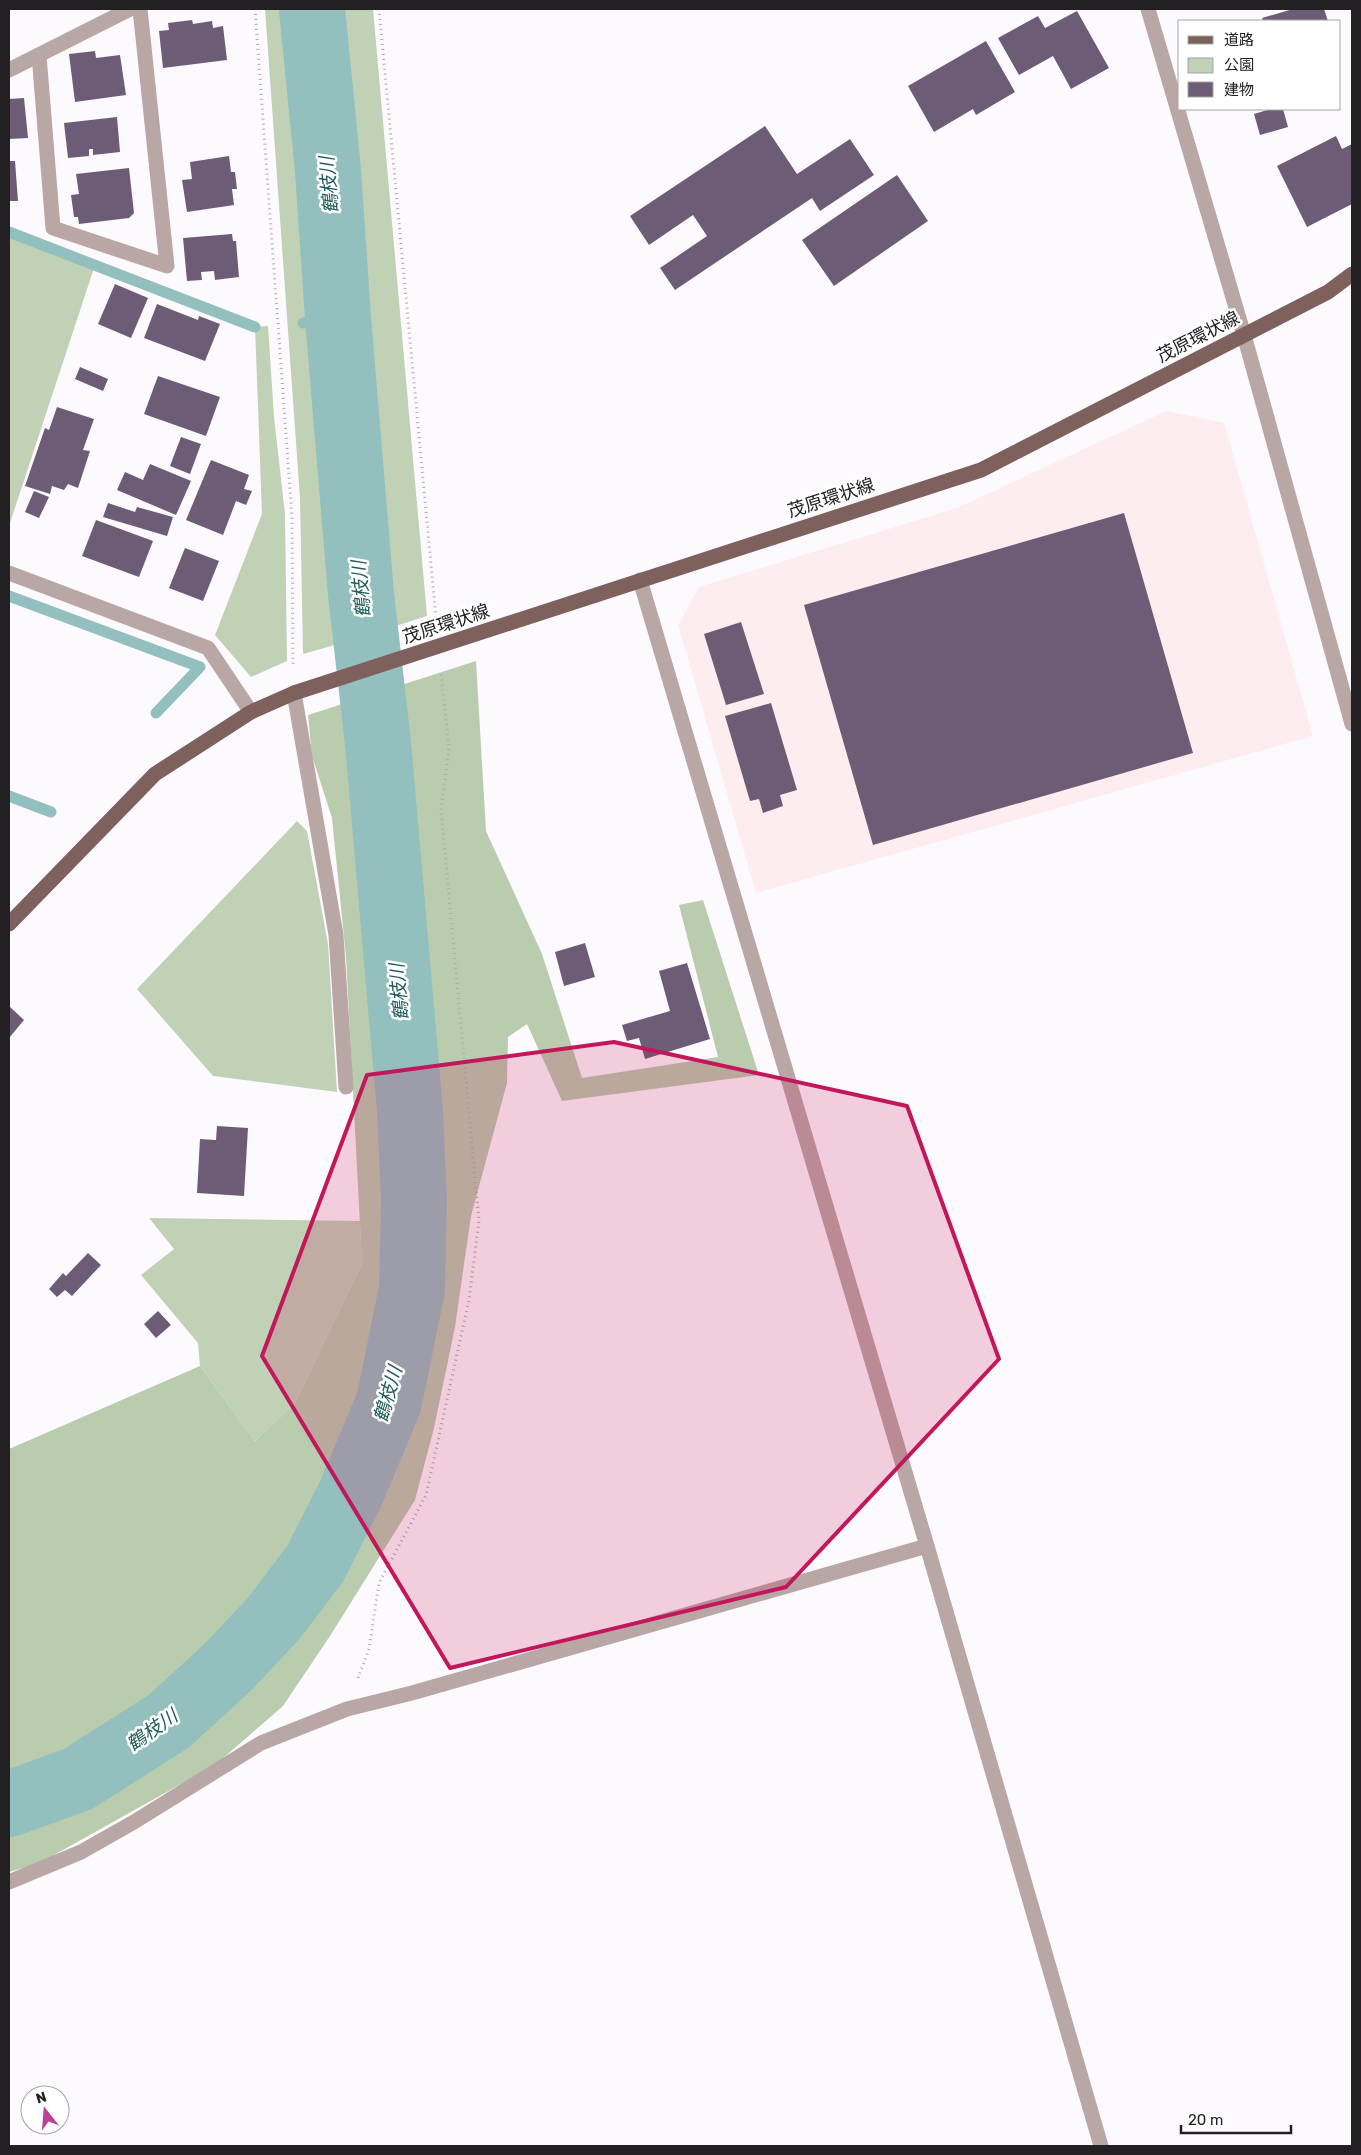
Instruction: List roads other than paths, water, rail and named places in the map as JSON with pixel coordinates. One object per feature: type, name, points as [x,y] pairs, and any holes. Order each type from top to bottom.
[{"type":"main road","name":"茂原環状線","points":[[9,924],[155,774],[251,712],[294,693],[981,470],[1328,292],[1352,274]]},
{"type":"street","points":[[9,70],[130,9]]},
{"type":"street","points":[[39,55],[53,228],[167,266],[140,9]]},
{"type":"street","points":[[1148,9],[1244,335],[1352,724]]},
{"type":"street","points":[[9,573],[208,648],[251,712]]},
{"type":"street","points":[[640,580],[928,1546],[1101,2146]]},
{"type":"street","points":[[294,693],[336,935],[346,1087]]},
{"type":"street","points":[[9,1882],[81,1852],[134,1822],[261,1743],[346,1709],[431,1688],[928,1546]]},
{"type":"waterway","name":"鶴枝川","points":[[9,1804],[78,1779],[169,1721],[227,1668],[274,1618],[315,1564],[351,1493],[389,1402],[412,1289],[414,1199],[410,1111],[378,743],[361,594],[328,171],[312,9]]},
{"type":"waterway","points":[[9,232],[255,327]]},
{"type":"waterway","points":[[303,323],[338,318]]},
{"type":"waterway","points":[[9,596],[200,667],[156,713]]},
{"type":"waterway","points":[[9,796],[51,812]]}]
